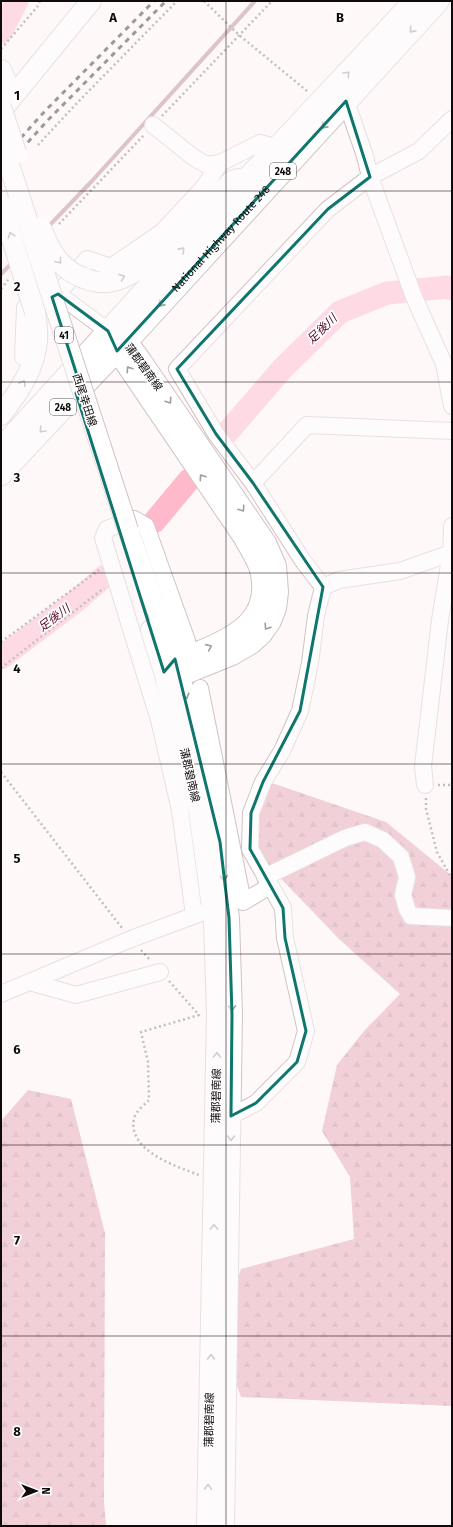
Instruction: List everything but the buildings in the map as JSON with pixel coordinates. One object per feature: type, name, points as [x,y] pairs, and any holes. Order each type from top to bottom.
[{"type":"highway","name":"National Highway Route 248","points":[[1,450],[249,177],[415,1]]},
{"type":"highway","name":"National Highway Route 248","points":[[1,474],[122,346],[438,1]]},
{"type":"main road","points":[[5,105],[91,1]]},
{"type":"main road","points":[[1,70],[5,105],[30,199],[50,249],[64,268],[78,276],[91,281],[108,282],[124,277],[138,269],[198,214],[232,180],[249,177]]},
{"type":"main road","name":"西尾幸田線","points":[[1,140],[124,532]]},
{"type":"main road","name":"西尾幸田線","points":[[1,160],[101,468],[173,669]]},
{"type":"main road","points":[[1,204],[35,312],[37,340],[33,360],[25,379],[1,415]]},
{"type":"main road","name":"蒲郡碧南線","points":[[108,331],[122,346],[266,543],[276,566],[278,592],[276,608],[271,621],[262,634],[251,644],[232,655],[173,669]]},
{"type":"main road","name":"蒲郡碧南線","points":[[173,669],[194,729],[220,842],[227,903],[232,1015],[224,1526]]},
{"type":"main road","name":"蒲郡碧南線","points":[[173,669],[199,812],[214,922],[217,1013],[215,1181],[207,1526]]},
{"type":"street","points":[[346,101],[365,156],[370,177],[411,290],[444,364],[452,406]]},
{"type":"street","points":[[323,587],[303,561],[253,483],[221,440],[177,368],[328,209],[370,177],[419,151],[452,119]]},
{"type":"street","points":[[153,125],[193,157],[207,165],[220,163],[260,143],[271,146],[281,144]]},
{"type":"street","points":[[23,357],[25,308],[58,294],[87,259],[111,267],[162,232],[204,187],[220,163]]},
{"type":"street","points":[[24,261],[58,294],[108,331]]},
{"type":"street","points":[[253,483],[307,425],[452,431]]},
{"type":"street","points":[[1,994],[131,939],[198,914],[180,810],[159,720],[103,538],[106,529],[134,519],[146,526],[187,640]]},
{"type":"street","points":[[425,785],[424,759],[440,620],[451,553],[452,526]]},
{"type":"street","points":[[323,587],[338,580],[400,570],[451,553]]},
{"type":"street","points":[[231,1116],[256,1103],[297,1062],[306,1031],[285,938],[283,908],[250,849],[251,813],[263,782],[282,750],[300,711],[310,663],[316,616],[323,587]]},
{"type":"street","points":[[200,688],[243,902],[267,881],[345,838],[365,832],[384,840],[401,857],[407,877],[403,895],[407,909],[411,916],[452,918]]},
{"type":"street","points":[[30,982],[76,995],[160,972]]},
{"type":"path","points":[[1,49],[37,7],[40,1]]},
{"type":"path","points":[[38,145],[177,1]]},
{"type":"path","points":[[204,1],[239,35],[320,102]]},
{"type":"path","points":[[239,35],[272,1]]},
{"type":"path","points":[[1,289],[11,275]]},
{"type":"path","points":[[1,642],[110,561]]},
{"type":"path","points":[[1,668],[116,579]]},
{"type":"path","points":[[1,772],[131,939],[199,1015],[141,1032],[148,1062],[149,1100],[137,1112],[134,1119],[134,1134],[146,1149],[167,1163],[215,1181]]},
{"type":"path","points":[[425,785],[426,809],[437,852],[452,879]]},
{"type":"highlighted area","points":[[346,101],[370,177],[328,209],[177,369],[216,434],[253,483],[323,587],[300,711],[263,782],[251,813],[250,849],[283,908],[285,938],[306,1031],[297,1062],[256,1103],[231,1116],[232,1015],[229,918],[220,842],[175,659],[164,672],[76,393],[81,388],[52,297],[58,294],[108,331],[117,351]]},
{"type":"green space","points":[[269,782],[386,822],[452,876],[452,1406],[241,1397],[219,1335],[241,1269],[354,1239],[350,1177],[322,1131],[337,1065],[364,1031],[400,994],[339,939],[266,863],[248,825]]},
{"type":"green space","points":[[28,1090],[71,1099],[105,1233],[104,1503],[106,1526],[1,1526],[1,1121]]},
{"type":"waterway","points":[[1,32],[17,1]]},
{"type":"waterway","points":[[47,228],[92,181],[255,1]]},
{"type":"waterway","points":[[1,274],[13,262]]},
{"type":"waterway","name":"足後川","points":[[227,433],[282,369],[340,312],[387,293],[447,287],[452,289]]},
{"type":"waterway","name":"足後川","points":[[154,522],[189,480]]},
{"type":"waterway","name":"足後川","points":[[1,658],[76,601],[105,576]]},
{"type":"railway","points":[[1,160],[45,111],[154,1]]},
{"type":"railway","points":[[1,172],[48,120],[166,1]]}]
